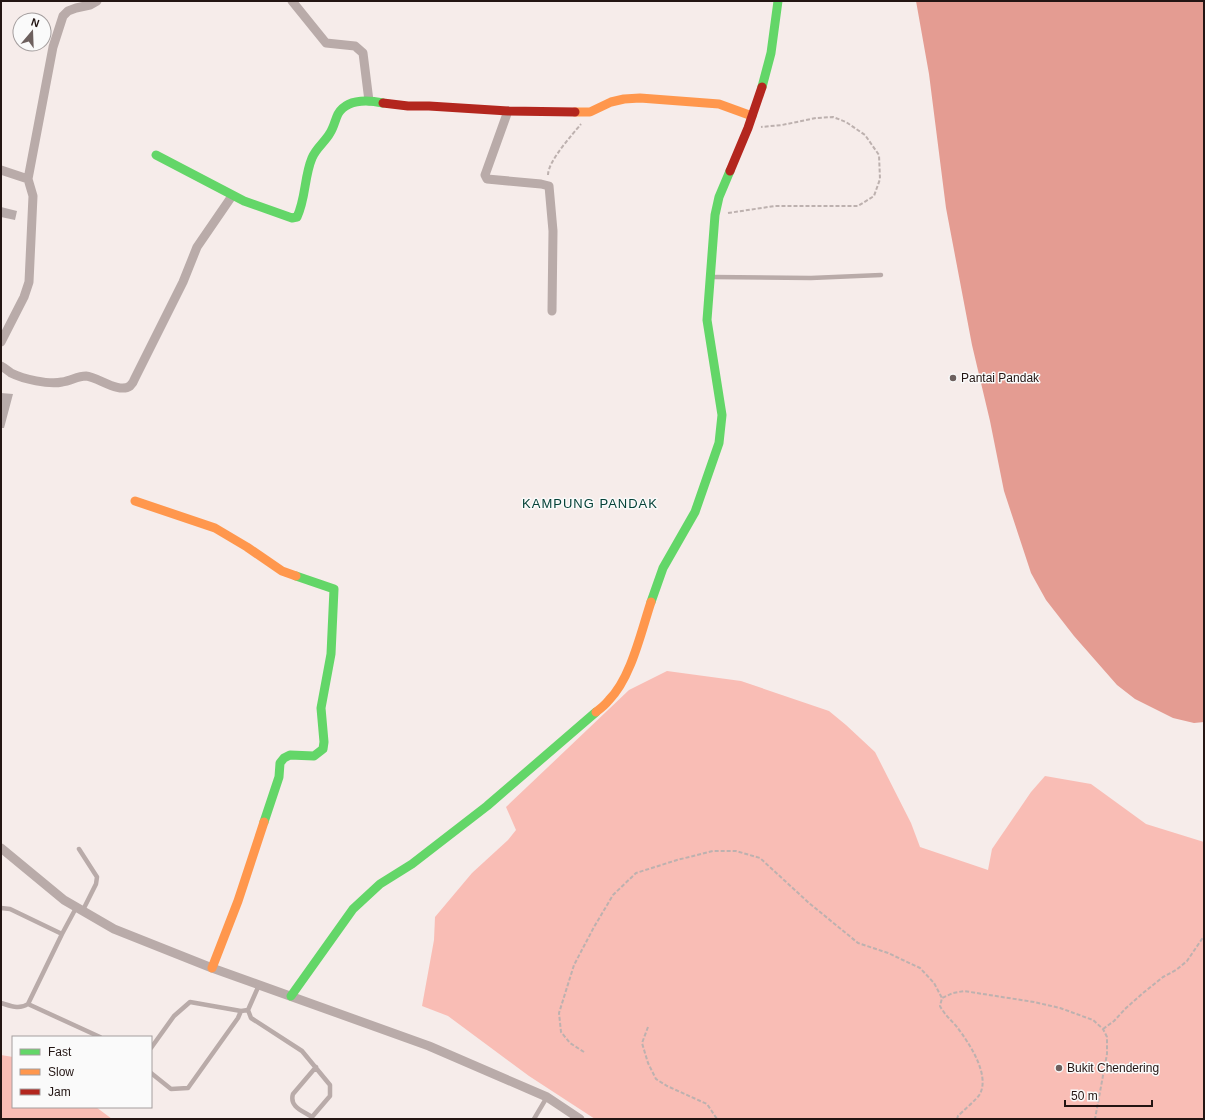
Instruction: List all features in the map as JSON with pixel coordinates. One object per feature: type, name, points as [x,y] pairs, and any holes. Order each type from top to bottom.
[{"type":"street","points":[[1,342],[24,297],[28,282],[33,196],[28,179],[53,47],[63,16],[68,11],[90,5],[97,1]]},
{"type":"street","points":[[292,1],[326,44],[356,46],[363,53],[369,100]]},
{"type":"street","points":[[291,996],[353,909],[380,884],[412,864],[486,806],[610,700],[622,683],[629,669],[662,568],[695,512],[719,443],[722,415],[707,320],[715,215],[719,197],[748,128],[768,65],[778,1]]},
{"type":"street","points":[[156,155],[232,196],[292,218],[297,217],[300,212],[305,183],[313,154],[331,132],[341,110],[357,101],[369,100],[404,106],[508,111],[590,112],[611,102],[640,98],[719,104],[729,106],[752,116]]},
{"type":"street","points":[[508,111],[485,174],[487,179],[549,186],[553,239],[552,311]]},
{"type":"street","points":[[1,170],[28,179]]},
{"type":"street","points":[[1,366],[22,378],[52,383],[62,382],[80,376],[89,376],[117,388],[125,388],[130,386],[183,282],[197,247],[232,196]]},
{"type":"street","points":[[135,501],[215,528],[247,547],[282,571],[334,589],[332,654],[321,708],[324,742],[323,749],[314,756],[290,755],[284,758],[280,763],[279,777],[238,901],[212,968]]},
{"type":"street","points":[[1,848],[64,900],[114,929],[212,968],[429,1046],[547,1097],[580,1119]]},
{"type":"lane","points":[[710,277],[811,278],[881,275]]},
{"type":"lane","points":[[1,1003],[16,1008],[23,1007],[28,1004],[62,934],[96,884],[97,877],[79,849]]},
{"type":"lane","points":[[1,908],[10,909],[62,934]]},
{"type":"lane","points":[[259,985],[248,1010],[251,1018],[302,1051],[316,1067],[330,1085],[330,1096],[312,1117],[294,1105],[291,1100],[293,1094],[316,1067]]},
{"type":"lane","points":[[152,1047],[174,1016],[190,1002],[241,1011],[248,1010]]},
{"type":"lane","points":[[28,1004],[98,1036]]},
{"type":"lane","points":[[152,1074],[170,1089],[188,1088],[238,1018],[241,1011]]},
{"type":"lane","points":[[534,1119],[547,1097]]},
{"type":"path","points":[[549,186],[548,172],[555,158],[590,112]]},
{"type":"path","points":[[715,215],[775,206],[858,206],[874,196],[880,179],[879,155],[865,135],[846,122],[833,117],[816,118],[782,125],[748,128]]},
{"type":"path","points":[[584,1052],[570,1043],[561,1032],[559,1013],[574,965],[613,895],[636,873],[677,860],[713,851],[736,851],[760,858],[809,903],[858,943],[888,953],[920,968],[934,983],[942,998],[940,1006],[968,1044],[979,1065],[983,1081],[980,1094],[958,1116],[957,1119]]},
{"type":"path","points":[[1103,1029],[1114,1021],[1126,1008],[1162,977],[1176,970],[1187,961],[1204,936]]},
{"type":"path","points":[[942,998],[953,993],[964,991],[1034,1002],[1060,1008],[1093,1020],[1103,1029],[1107,1037],[1107,1054],[1095,1119]]},
{"type":"path","points":[[648,1027],[642,1044],[648,1063],[656,1079],[667,1086],[706,1104],[717,1119]]},
{"type":"shaded area","points":[[916,1],[1204,1],[1204,722],[1194,723],[1173,718],[1135,699],[1117,685],[1074,636],[1046,600],[1031,573],[1004,491],[990,421],[972,345],[946,208],[929,74]]},
{"type":"shaded area","points":[[667,671],[741,681],[829,711],[875,752],[911,823],[920,847],[988,870],[992,849],[1031,792],[1045,776],[1091,784],[1146,824],[1204,842],[1204,1119],[595,1119],[529,1076],[448,1016],[422,1006],[434,940],[435,917],[472,873],[508,840],[516,830],[506,807],[629,690]]},
{"type":"shaded area","points":[[1,1055],[12,1057],[12,1108],[97,1108],[112,1119],[1,1119]]},
{"type":"building","points":[[1,207],[17,211],[15,220],[1,217]]},
{"type":"building","points":[[1,393],[13,394],[4,428],[1,428]]},
{"type":"traffic: fast","points":[[762,87],[771,53],[778,1]]},
{"type":"traffic: fast","points":[[156,155],[244,201],[292,218],[297,217],[302,202],[309,165],[316,151],[331,131],[338,114],[342,109],[352,103],[365,101],[383,103]]},
{"type":"traffic: fast","points":[[651,602],[663,568],[695,512],[719,443],[722,415],[707,320],[715,215],[719,197],[730,171]]},
{"type":"traffic: fast","points":[[264,822],[279,777],[280,763],[284,758],[290,755],[314,756],[323,749],[324,742],[321,708],[331,654],[334,589],[296,576]]},
{"type":"traffic: fast","points":[[291,996],[353,909],[380,884],[412,864],[487,806],[596,712]]},
{"type":"traffic: slow","points":[[575,112],[590,112],[611,102],[640,98],[719,104],[752,116]]},
{"type":"traffic: slow","points":[[135,501],[215,528],[247,547],[282,571],[296,576]]},
{"type":"traffic: slow","points":[[596,712],[617,691],[623,680],[634,654],[651,602]]},
{"type":"traffic: slow","points":[[212,968],[238,901],[264,822]]},
{"type":"traffic: jam","points":[[730,171],[748,128],[762,87]]},
{"type":"traffic: jam","points":[[383,103],[408,106],[508,111],[575,112]]},
{"type":"place","name":"Pantai Pandak","points":[[953,378]]},
{"type":"place","name":"Bukit Chendering","points":[[1059,1068]]},
{"type":"district","name":"KAMPUNG PANDAK","points":[[590,503]]}]
